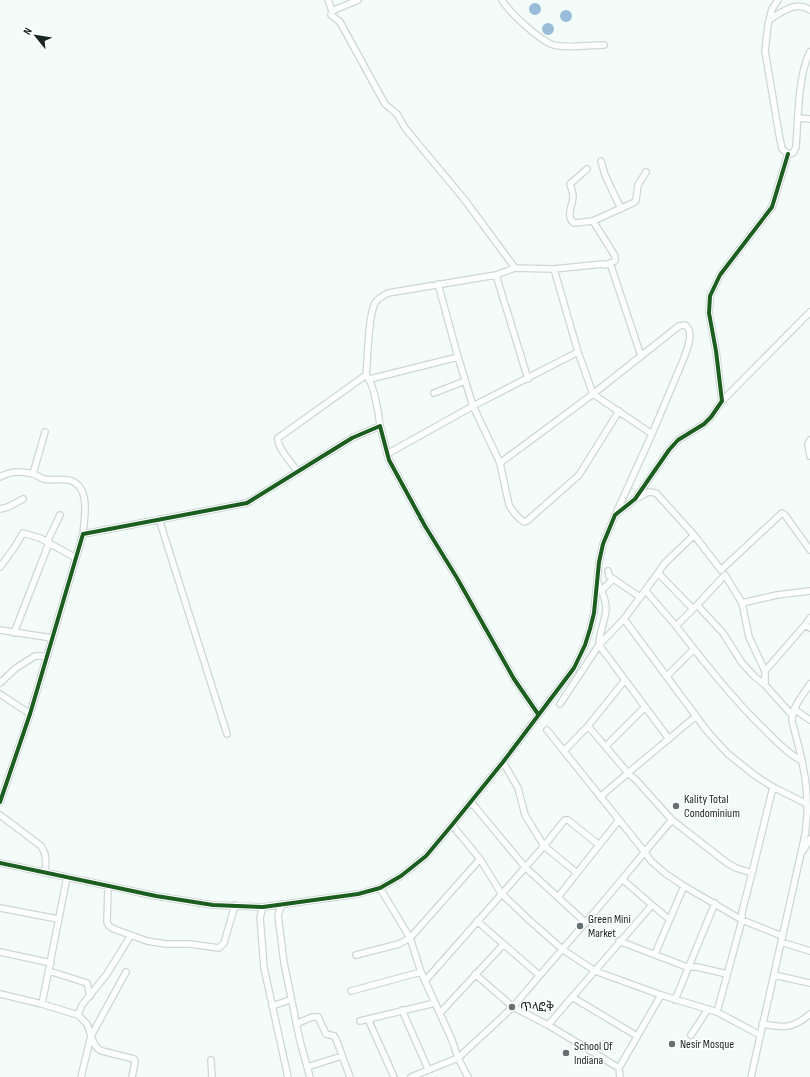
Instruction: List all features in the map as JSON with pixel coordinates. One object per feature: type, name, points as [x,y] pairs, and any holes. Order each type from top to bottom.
[{"type":"street","points":[[328,0],[332,11],[330,15],[340,22],[385,104],[397,114],[405,128],[464,200],[515,268]]},
{"type":"street","points":[[332,11],[358,0]]},
{"type":"street","points":[[502,0],[532,32],[551,45],[604,45]]},
{"type":"street","points":[[778,0],[772,9],[765,51],[782,149],[788,154]]},
{"type":"street","points":[[770,19],[799,5],[810,10]]},
{"type":"street","points":[[788,154],[793,153],[796,147],[802,75],[810,52]]},
{"type":"street","points":[[799,118],[810,119]]},
{"type":"street","points":[[722,401],[716,351],[709,313],[710,296],[720,275],[772,206],[788,154]]},
{"type":"street","points":[[601,161],[605,175],[621,209]]},
{"type":"street","points":[[587,169],[570,184],[573,196],[570,217],[571,221],[574,223],[593,221],[635,202],[638,185],[646,172]]},
{"type":"street","points":[[538,714],[514,679],[457,578],[425,526],[389,460],[380,426],[379,415],[368,377],[371,322],[374,304],[378,299],[392,292],[496,275],[515,268],[554,269],[604,265],[615,261],[615,256],[593,221]]},
{"type":"street","points":[[610,263],[641,356]]},
{"type":"street","points":[[554,269],[578,352],[593,394],[652,434]]},
{"type":"street","points":[[496,275],[528,379]]},
{"type":"street","points":[[438,284],[473,406],[500,463],[509,505],[512,511],[524,522],[528,521],[579,475],[619,411]]},
{"type":"street","points":[[635,499],[668,450],[678,440],[704,424],[722,401],[810,312]]},
{"type":"street","points":[[0,863],[202,905],[263,907],[358,894],[380,888],[401,876],[414,866],[426,856],[503,762],[574,668],[583,650],[594,613],[596,580],[603,544],[684,358],[688,346],[690,332],[689,328],[685,325],[679,326],[593,394],[500,463]]},
{"type":"street","points":[[387,454],[473,406],[578,352]]},
{"type":"street","points":[[298,472],[281,449],[278,438],[368,377],[458,357]]},
{"type":"street","points":[[434,393],[465,381]]},
{"type":"street","points":[[83,534],[247,503],[352,438],[380,426]]},
{"type":"street","points":[[33,474],[45,432]]},
{"type":"street","points":[[810,440],[808,444],[810,456]]},
{"type":"street","points":[[0,477],[8,473],[21,472],[33,474],[45,480],[67,479],[81,489],[84,502],[83,534],[30,714],[0,802]]},
{"type":"street","points":[[615,515],[635,499],[649,492],[656,493],[694,534],[723,573],[742,603],[749,637],[765,671],[765,685]]},
{"type":"street","points":[[0,509],[8,508],[23,499]]},
{"type":"street","points":[[676,626],[695,607],[723,573],[782,513],[810,550]]},
{"type":"street","points":[[14,633],[48,542],[60,515]]},
{"type":"street","points":[[159,519],[227,734]]},
{"type":"street","points":[[0,567],[23,533],[34,535],[76,558]]},
{"type":"street","points":[[560,704],[599,645],[624,619],[664,564],[694,534]]},
{"type":"street","points":[[608,571],[609,576],[640,597]]},
{"type":"street","points":[[658,573],[723,633],[746,668],[765,685],[792,715]]},
{"type":"street","points":[[602,590],[613,579]]},
{"type":"street","points":[[596,580],[602,590],[606,608],[599,645],[669,739]]},
{"type":"street","points":[[645,590],[747,713],[790,754],[802,761]]},
{"type":"street","points":[[742,603],[777,595],[810,591]]},
{"type":"street","points":[[765,671],[808,626],[810,618]]},
{"type":"street","points":[[624,619],[707,731],[728,754],[773,787],[808,804]]},
{"type":"street","points":[[0,630],[52,638]]},
{"type":"street","points":[[667,676],[694,649]]},
{"type":"street","points":[[0,683],[16,668],[35,656],[47,656]]},
{"type":"street","points":[[564,750],[588,726],[625,680]]},
{"type":"street","points":[[751,1077],[805,835],[808,804],[804,768],[792,715],[794,709],[810,684]]},
{"type":"street","points":[[0,694],[30,714]]},
{"type":"street","points":[[606,746],[645,708]]},
{"type":"street","points":[[794,709],[810,720]]},
{"type":"street","points":[[600,797],[696,716]]},
{"type":"street","points":[[588,726],[672,820],[727,863],[736,868],[752,873]]},
{"type":"street","points":[[547,730],[651,861],[666,874],[742,920],[810,951]]},
{"type":"street","points":[[503,762],[518,788],[525,815],[544,846],[577,873]]},
{"type":"street","points":[[804,768],[810,772]]},
{"type":"street","points":[[717,1012],[742,920],[742,912],[773,787]]},
{"type":"street","points":[[470,802],[525,867],[586,923]]},
{"type":"street","points":[[0,815],[41,846],[45,852],[47,860],[46,873]]},
{"type":"street","points":[[425,980],[544,846],[565,820],[568,820],[599,845]]},
{"type":"street","points":[[558,897],[619,820]]},
{"type":"street","points":[[411,1077],[458,1058],[513,1007],[539,975],[586,923],[644,851],[672,820]]},
{"type":"street","points":[[452,825],[480,859],[501,893],[562,949],[595,971],[675,1000],[717,1012],[760,1036]]},
{"type":"street","points":[[801,855],[810,839]]},
{"type":"street","points":[[356,955],[399,944],[410,938],[480,859]]},
{"type":"street","points":[[42,1004],[67,877]]},
{"type":"street","points":[[622,879],[669,919]]},
{"type":"street","points":[[108,886],[107,922],[109,926],[147,941],[166,944],[190,944],[219,948],[224,943],[235,905]]},
{"type":"street","points":[[655,954],[684,886]]},
{"type":"street","points":[[380,888],[410,938],[421,972],[452,1040],[458,1058],[468,1077]]},
{"type":"street","points":[[675,1000],[715,903]]},
{"type":"street","points":[[282,904],[278,915],[284,963],[290,1000],[310,1077]]},
{"type":"street","points":[[548,1025],[619,941],[652,905]]},
{"type":"street","points":[[263,907],[260,917],[260,934],[264,968],[288,1077]]},
{"type":"street","points":[[0,908],[58,919]]},
{"type":"street","points":[[477,922],[539,975]]},
{"type":"street","points":[[78,1015],[82,1006],[107,974],[131,935]]},
{"type":"street","points":[[619,941],[688,967],[697,967],[727,974]]},
{"type":"street","points":[[440,1013],[503,945]]},
{"type":"street","points":[[0,952],[50,963]]},
{"type":"street","points":[[49,971],[87,983],[90,996]]},
{"type":"street","points":[[81,1077],[92,1036],[126,972]]},
{"type":"street","points":[[351,991],[421,972]]},
{"type":"street","points":[[475,974],[513,1007],[548,1025],[619,1068]]},
{"type":"street","points":[[774,975],[810,983]]},
{"type":"street","points":[[0,994],[42,1004],[78,1015],[87,1024],[94,1045],[102,1051],[134,1059],[132,1077]]},
{"type":"street","points":[[620,1077],[619,1068],[636,1036],[661,995]]},
{"type":"street","points":[[572,998],[636,1036]]},
{"type":"street","points":[[272,1006],[290,1000]]},
{"type":"street","points":[[360,1021],[435,1003]]},
{"type":"street","points":[[691,1035],[708,1009]]},
{"type":"street","points":[[402,1010],[428,1069]]},
{"type":"street","points":[[762,1024],[782,1028],[803,1020],[810,1014]]},
{"type":"street","points":[[296,1024],[312,1017],[318,1017],[326,1034],[334,1036],[350,1077]]},
{"type":"street","points":[[368,1019],[394,1077]]},
{"type":"street","points":[[307,1067],[342,1056]]},
{"type":"street","points":[[212,1060],[212,1077]]},
{"type":"water","points":[[533,3],[537,3],[541,9],[537,15],[533,15],[529,11],[529,7]]},
{"type":"water","points":[[564,10],[568,10],[572,16],[568,22],[564,22],[560,18],[560,14]]},
{"type":"water","points":[[546,23],[550,23],[554,29],[550,35],[546,35],[542,31],[542,27]]},
{"type":"cycle path","points":[[0,863],[156,896],[213,905],[263,907],[358,894],[380,888],[401,876],[426,856],[503,762],[574,668],[585,645],[590,629],[594,613],[599,562],[603,544],[615,515],[635,499],[669,450],[678,440],[704,424],[722,401],[716,351],[709,313],[710,296],[720,275],[772,207],[788,154]]},
{"type":"cycle path","points":[[0,802],[30,714],[83,534],[247,503],[352,438],[380,426],[389,460],[425,526],[457,578],[514,679],[538,714]]},
{"type":"place","name":"Kality Total Condominium","points":[[676,806]]},
{"type":"place","name":"Green Mini Market","points":[[580,926]]},
{"type":"place","name":"ጥላፎቅ","points":[[512,1007]]},
{"type":"place","name":"Nesir Mosque","points":[[672,1044]]},
{"type":"place","name":"School Of Indiana","points":[[566,1053]]}]
